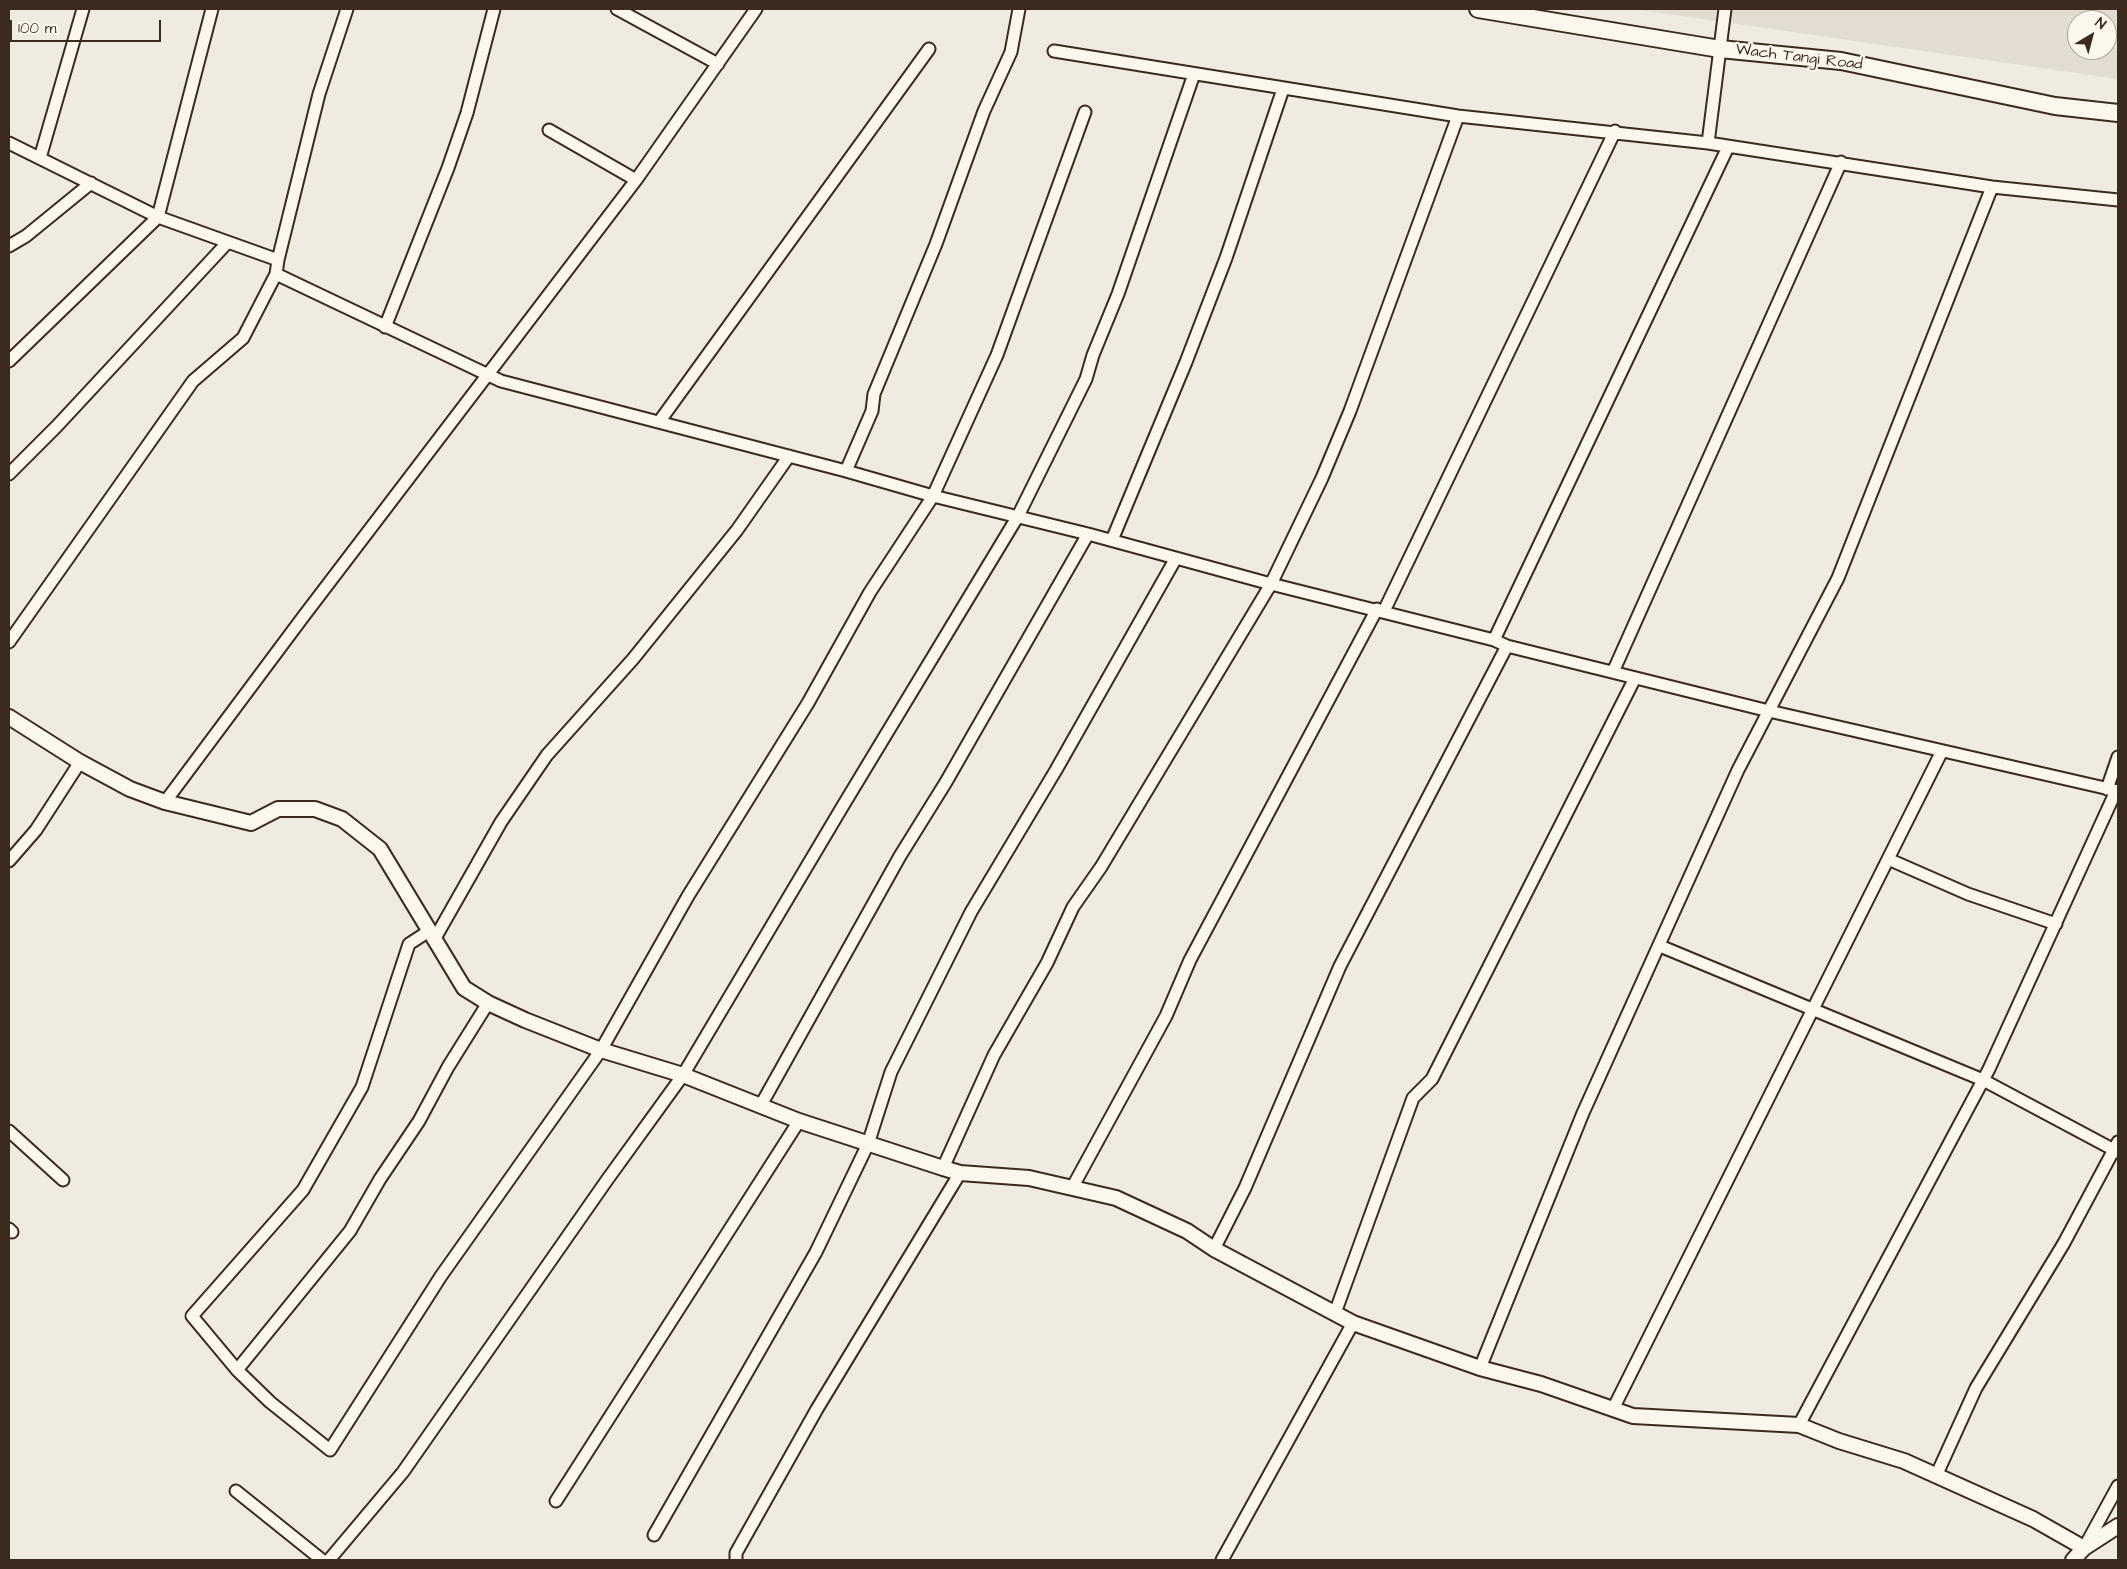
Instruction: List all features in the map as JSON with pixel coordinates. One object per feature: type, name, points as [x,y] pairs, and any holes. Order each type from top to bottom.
[{"type":"main road","name":"Wach Tangi Road","points":[[1478,9],[1720,49],[1841,61],[2055,106],[2118,113]]},
{"type":"street","points":[[40,158],[83,9]]},
{"type":"street","points":[[9,361],[158,217],[212,9]]},
{"type":"street","points":[[9,642],[193,381],[243,338],[276,274],[319,94],[347,9]]},
{"type":"street","points":[[385,328],[448,168],[467,113],[494,9]]},
{"type":"street","points":[[617,9],[718,64]]},
{"type":"street","points":[[164,802],[636,180],[756,9]]},
{"type":"street","points":[[846,471],[872,412],[874,394],[936,244],[984,111],[1011,52],[1019,9]]},
{"type":"street","points":[[1708,143],[1725,9]]},
{"type":"street","points":[[658,422],[929,49]]},
{"type":"street","points":[[1054,51],[1458,116],[1708,143],[1992,186],[2118,200]]},
{"type":"street","points":[[329,1560],[403,1472],[607,1180],[683,1075],[1018,516],[1086,379],[1093,355],[1118,294],[1194,74]]},
{"type":"street","points":[[1112,540],[1186,362],[1222,266],[1282,89]]},
{"type":"street","points":[[789,456],[737,530],[639,651],[547,755],[501,822],[432,936],[409,944],[362,1088],[303,1190],[192,1316],[237,1370],[270,1402],[330,1450],[441,1276],[601,1050],[688,896],[808,702],[870,592],[933,496],[997,355],[1086,112]]},
{"type":"street","points":[[943,1168],[994,1055],[1047,963],[1073,907],[1101,867],[1270,584],[1322,478],[1350,411],[1458,116]]},
{"type":"street","points":[[549,130],[636,180]]},
{"type":"street","points":[[1072,1188],[1166,1016],[1190,960],[1380,610],[1615,132]]},
{"type":"street","points":[[9,143],[158,217],[278,260]]},
{"type":"street","points":[[1494,640],[1728,146]]},
{"type":"street","points":[[1613,672],[1841,162]]},
{"type":"street","points":[[9,246],[26,236],[91,183]]},
{"type":"street","points":[[1480,1368],[1583,1113],[1738,770],[1838,578],[1992,186]]},
{"type":"street","points":[[9,474],[57,426],[227,243]]},
{"type":"street","points":[[276,274],[385,328],[501,381],[846,471],[933,496],[1112,540],[1270,584],[1494,640],[1507,646],[1769,711],[2114,790]]},
{"type":"street","points":[[762,1105],[900,856],[946,782],[1088,534]]},
{"type":"street","points":[[654,1536],[816,1252],[868,1144],[891,1072],[971,912],[1056,770],[1176,558]]},
{"type":"street","points":[[1214,1249],[1245,1188],[1340,966],[1507,646]]},
{"type":"street","points":[[1336,1313],[1413,1098],[1432,1079],[1635,678]]},
{"type":"street","points":[[9,717],[80,762],[130,789],[164,802],[251,823],[278,809],[314,809],[342,819],[380,849],[464,988],[488,1002],[601,1050],[683,1075],[799,1121],[960,1173],[1029,1178],[1116,1198],[1187,1231],[1214,1249],[1353,1323],[1480,1368],[1541,1384],[1633,1416],[1799,1425],[1839,1441],[1904,1461],[2034,1519],[2084,1548]]},
{"type":"street","points":[[1612,1409],[1942,751]]},
{"type":"street","points":[[1799,1425],[1984,1080],[2056,924],[2114,790],[2118,757]]},
{"type":"street","points":[[9,861],[36,830],[80,762]]},
{"type":"street","points":[[1888,859],[1968,894],[2056,924]]},
{"type":"street","points":[[1660,946],[1984,1080],[2117,1148],[2064,1243],[1976,1388],[1936,1476]]},
{"type":"street","points":[[237,1370],[350,1231],[380,1179],[419,1121],[448,1067],[488,1002]]},
{"type":"street","points":[[556,1501],[799,1121]]},
{"type":"street","points":[[9,1131],[63,1180]]},
{"type":"street","points":[[736,1560],[736,1553],[817,1409],[960,1173]]},
{"type":"street","points":[[1222,1560],[1353,1323]]},
{"type":"street","points":[[2084,1548],[2118,1486]]},
{"type":"street","points":[[236,1491],[322,1560]]},
{"type":"street","points":[[2072,1560],[2084,1548],[2118,1526]]},
{"type":"shaded area","points":[[1633,9],[2118,9],[2118,79]]}]
